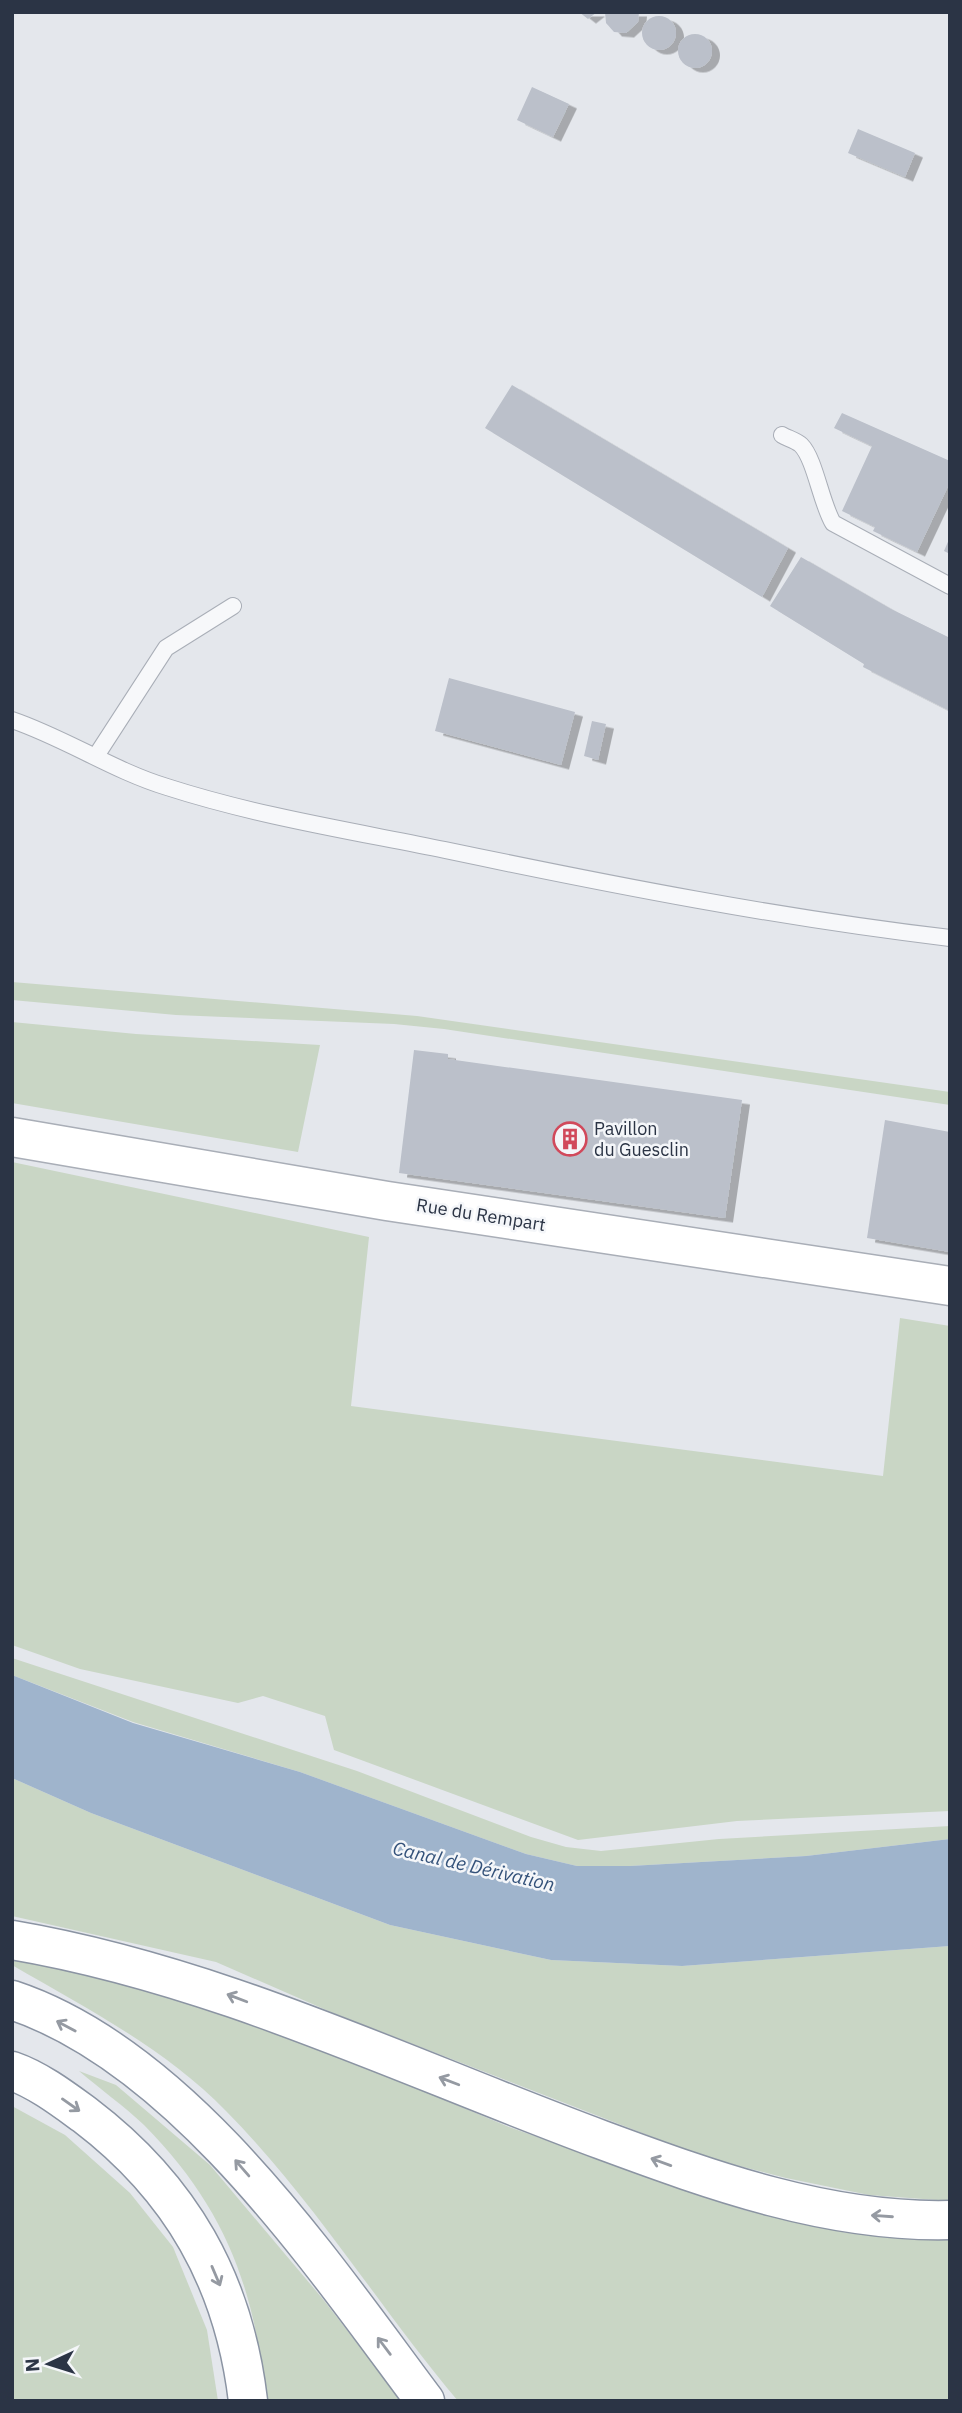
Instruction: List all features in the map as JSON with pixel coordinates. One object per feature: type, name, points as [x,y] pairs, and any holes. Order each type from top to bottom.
[{"type":"main road","name":"Rue du Rempart","points":[[12,1138],[387,1201],[950,1286]]},
{"type":"main road","points":[[12,1940],[87,1953],[229,1995],[703,2177],[796,2203],[872,2216],[950,2220]]},
{"type":"main road","points":[[12,2000],[83,2035],[170,2096],[233,2158],[290,2224],[425,2401]]},
{"type":"main road","points":[[12,2071],[67,2102],[116,2138],[156,2180],[186,2218],[211,2262],[226,2300],[241,2346],[248,2401]]},
{"type":"lane","points":[[782,435],[802,446],[815,471],[822,505],[833,523],[950,586]]},
{"type":"lane","points":[[96,756],[166,648],[233,606]]},
{"type":"lane","points":[[12,720],[47,732],[163,786],[228,806],[627,888],[857,927],[950,938]]},
{"type":"green space","points":[[12,982],[417,1016],[950,1092],[950,1105],[444,1029],[394,1024],[176,1015],[12,1000]]},
{"type":"green space","points":[[12,1022],[136,1034],[320,1045],[298,1152],[12,1103]]},
{"type":"green space","points":[[12,1162],[369,1237],[351,1406],[883,1476],[900,1318],[950,1326],[950,1811],[737,1821],[578,1840],[334,1750],[325,1716],[263,1696],[238,1703],[80,1669],[12,1645]]},
{"type":"green space","points":[[12,1658],[357,1771],[531,1837],[566,1847],[601,1851],[719,1839],[950,1826],[950,1839],[806,1856],[630,1866],[577,1866],[526,1854],[300,1772],[133,1722],[12,1675]]},
{"type":"green space","points":[[12,1778],[91,1813],[390,1925],[551,1960],[682,1966],[950,1946],[950,2201],[869,2195],[704,2157],[333,2013],[216,1962],[12,1916]]},
{"type":"green space","points":[[15,1959],[109,1974],[252,2019],[509,2127],[744,2210],[847,2233],[950,2240],[950,2401],[458,2401],[288,2180],[226,2111],[178,2068],[124,2031],[12,1965]]},
{"type":"green space","points":[[79,2071],[116,2085],[210,2165],[322,2298],[402,2401],[266,2401],[254,2322],[244,2286],[215,2219],[196,2187],[144,2125]]},
{"type":"green space","points":[[12,2106],[65,2135],[130,2193],[173,2247],[207,2330],[218,2401],[12,2401]]},
{"type":"water","name":"Canal de Dérivation","points":[[12,1675],[133,1723],[300,1772],[526,1854],[577,1866],[630,1866],[806,1856],[950,1839],[950,1946],[682,1966],[551,1960],[390,1925],[91,1813],[12,1778]]},
{"type":"building","points":[[579,12],[597,12],[588,19]]},
{"type":"building","points":[[605,12],[639,12],[638,22],[626,33],[614,32],[606,23]]},
{"type":"building","points":[[659,16],[671,21],[676,33],[671,45],[659,50],[647,45],[642,33],[647,21]]},
{"type":"building","points":[[695,34],[707,39],[712,51],[707,63],[695,68],[683,63],[678,51],[683,39]]},
{"type":"building","points":[[532,87],[569,104],[553,137],[517,120]]},
{"type":"building","points":[[858,129],[915,153],[905,177],[848,153]]},
{"type":"building","points":[[512,385],[788,548],[762,597],[485,428]]},
{"type":"building","points":[[842,413],[950,461],[950,482],[917,552],[873,531],[875,527],[842,511],[872,446],[834,428]]},
{"type":"building","points":[[950,537],[950,554],[944,551]]},
{"type":"building","points":[[801,557],[891,609],[950,638],[950,711],[863,667],[864,664],[770,606]]},
{"type":"building","points":[[449,678],[575,712],[561,765],[435,731]]},
{"type":"building","points":[[592,721],[606,724],[598,760],[584,756]]},
{"type":"building","name":"Pavillon du Guesclin","points":[[414,1050],[448,1054],[448,1059],[742,1100],[725,1218],[399,1173]]},
{"type":"building","points":[[885,1120],[950,1132],[950,1252],[867,1238]]},
{"type":"place","name":"Pavillon du Guesclin","points":[[570,1139]]}]
